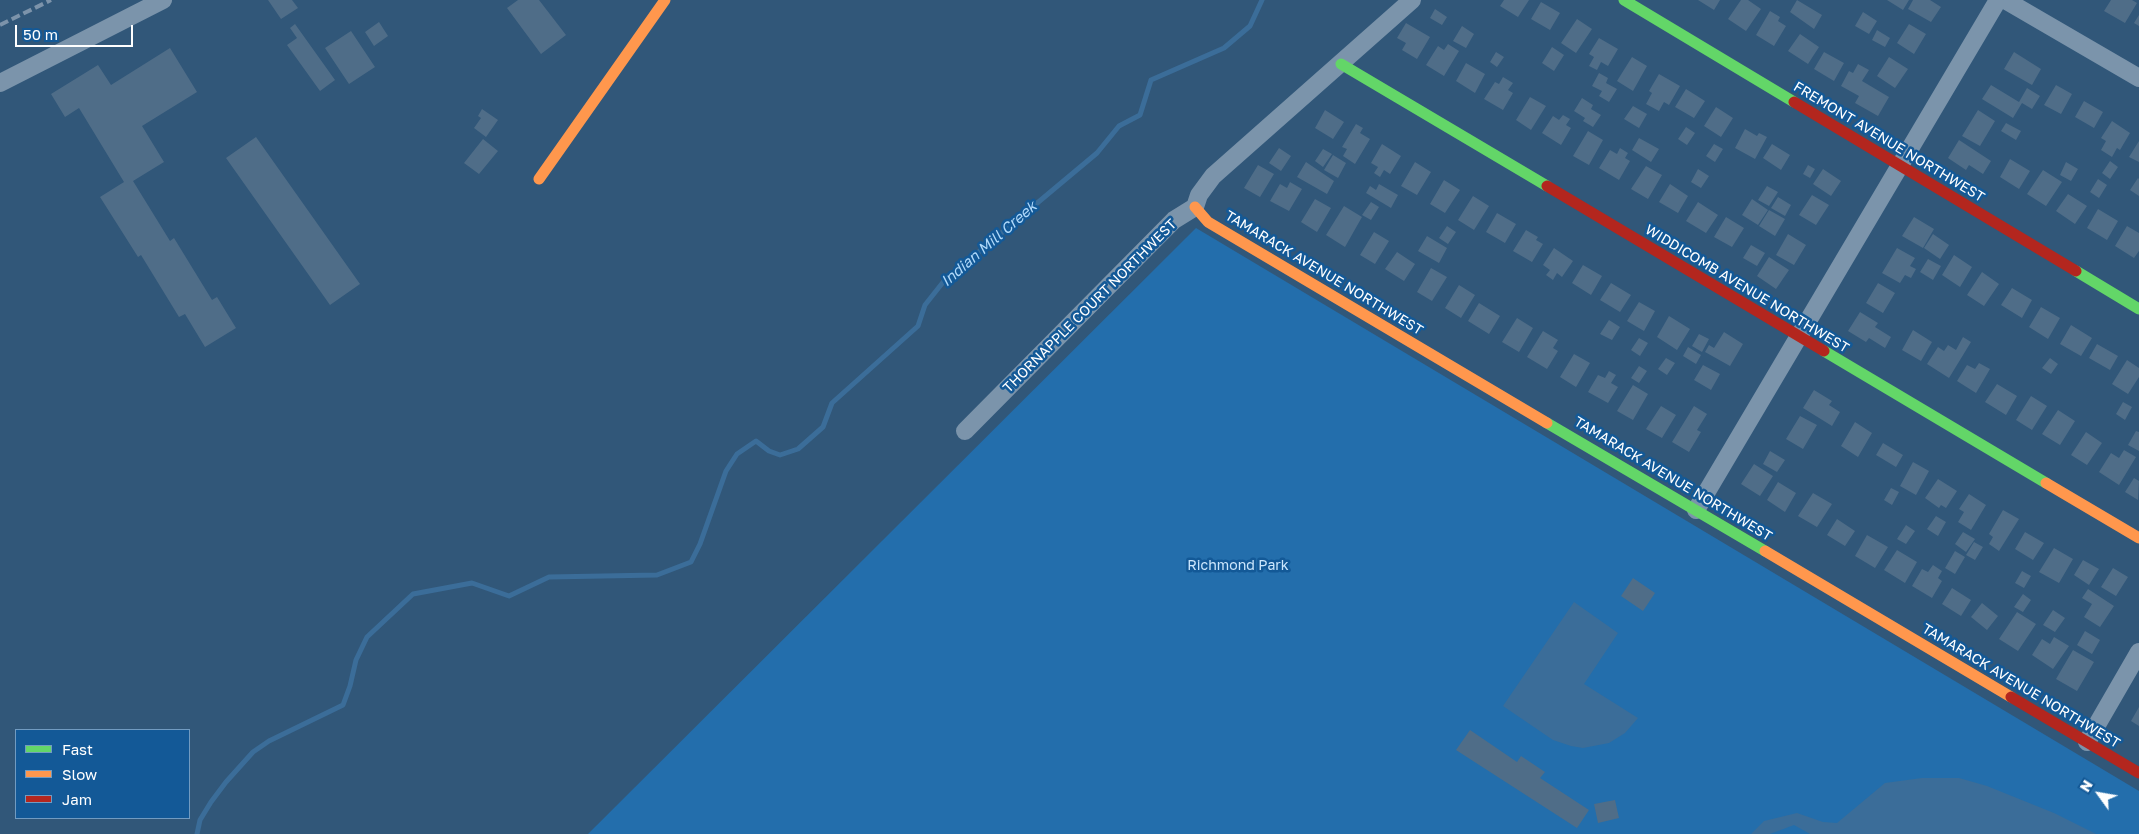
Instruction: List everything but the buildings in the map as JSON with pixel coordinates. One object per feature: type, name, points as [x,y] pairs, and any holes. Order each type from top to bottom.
[{"type":"street","points":[[0,83],[163,0]]},
{"type":"street","points":[[539,179],[664,0]]},
{"type":"street","points":[[1195,207],[1199,194],[1213,176],[1412,0]]},
{"type":"street","name":"FREMONT AVENUE NORTHWEST","points":[[1624,0],[2139,309]]},
{"type":"street","points":[[1696,510],[1998,0]]},
{"type":"street","points":[[2005,0],[2139,78]]},
{"type":"street","name":"WIDDICOMB AVENUE NORTHWEST","points":[[1341,64],[2139,538]]},
{"type":"street","name":"THORNAPPLE COURT NORTHWEST","points":[[965,431],[1174,220],[1195,207]]},
{"type":"street","name":"TAMARACK AVENUE NORTHWEST","points":[[1195,207],[1208,222],[2139,773]]},
{"type":"street","points":[[2087,742],[2139,652]]},
{"type":"green space","name":"Richmond Park","points":[[1196,228],[2139,791],[2139,834],[588,834]]},
{"type":"shaded area","points":[[1574,602],[1618,633],[1584,684],[1638,718],[1625,733],[1609,743],[1583,748],[1553,740],[1503,706]]},
{"type":"shaded area","points":[[1922,778],[1959,778],[1987,786],[2054,813],[2096,834],[1810,834],[1794,825],[1770,834],[1751,834],[1764,821],[1797,813],[1823,822],[1837,823],[1885,783]]},
{"type":"waterway","name":"Indian Mill Creek","points":[[197,834],[200,820],[211,802],[253,752],[269,741],[343,705],[356,660],[367,637],[413,594],[472,583],[509,596],[549,577],[657,575],[691,562],[700,544],[726,471],[737,454],[756,441],[769,451],[780,455],[798,449],[823,427],[832,403],[918,326],[925,305],[944,281],[1097,153],[1119,126],[1140,115],[1151,80],[1224,48],[1250,26],[1262,0]]},
{"type":"railway","points":[[0,25],[51,0]]},
{"type":"traffic: fast","points":[[1624,0],[1794,102]]},
{"type":"traffic: fast","points":[[1341,64],[1547,186]]},
{"type":"traffic: fast","points":[[2076,271],[2139,309]]},
{"type":"traffic: fast","points":[[1824,351],[2046,483]]},
{"type":"traffic: fast","points":[[1547,423],[1765,551]]},
{"type":"traffic: slow","points":[[539,179],[665,0]]},
{"type":"traffic: slow","points":[[1195,207],[1208,222],[1547,423]]},
{"type":"traffic: slow","points":[[2046,483],[2139,538]]},
{"type":"traffic: slow","points":[[1765,551],[2011,697]]},
{"type":"traffic: jam","points":[[1794,102],[2076,271]]},
{"type":"traffic: jam","points":[[1547,186],[1824,351]]},
{"type":"traffic: jam","points":[[2011,697],[2139,773]]}]
